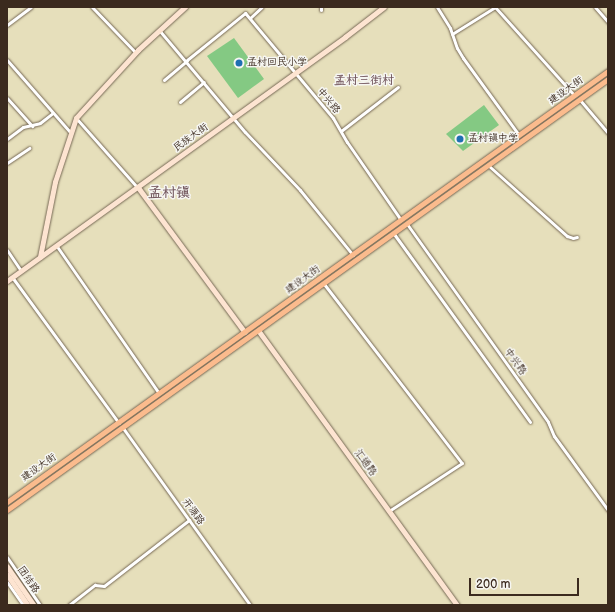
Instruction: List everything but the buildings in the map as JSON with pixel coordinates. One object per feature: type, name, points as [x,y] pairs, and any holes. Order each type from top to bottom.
[{"type":"main road","name":"建设大街","points":[[7,502],[608,71]]},
{"type":"main road","name":"建设大街","points":[[7,510],[608,80]]},
{"type":"street","points":[[7,25],[30,7]]},
{"type":"street","points":[[92,7],[135,52]]},
{"type":"street","points":[[40,257],[55,182],[76,118],[135,52],[185,7]]},
{"type":"street","points":[[164,80],[245,14],[250,18],[262,7]]},
{"type":"street","name":"民族大街","points":[[7,281],[295,74],[384,7]]},
{"type":"street","points":[[437,7],[463,58],[519,135]]},
{"type":"street","points":[[595,7],[608,22]]},
{"type":"street","points":[[452,34],[496,8],[574,96]]},
{"type":"street","name":"中兴路","points":[[250,18],[328,112],[401,220]]},
{"type":"street","points":[[159,30],[187,61],[234,118],[300,190],[353,255]]},
{"type":"street","points":[[7,60],[71,132]]},
{"type":"street","points":[[180,102],[204,82]]},
{"type":"street","points":[[340,131],[398,87]]},
{"type":"street","points":[[7,98],[32,126]]},
{"type":"street","points":[[580,100],[608,133]]},
{"type":"street","points":[[7,139],[23,127],[32,126],[45,120],[53,113]]},
{"type":"street","points":[[76,118],[138,187],[245,332]]},
{"type":"street","points":[[7,163],[29,148]]},
{"type":"street","points":[[488,166],[567,236],[573,238],[577,237]]},
{"type":"street","name":"中兴路","points":[[407,224],[548,422],[554,436],[608,510]]},
{"type":"street","points":[[394,234],[530,422]]},
{"type":"street","points":[[56,245],[160,393]]},
{"type":"street","points":[[7,250],[22,271]]},
{"type":"street","points":[[12,277],[119,423]]},
{"type":"street","points":[[324,284],[462,463],[389,511]]},
{"type":"street","name":"汇通路","points":[[259,331],[457,605]]},
{"type":"street","name":"开源路","points":[[123,428],[250,605]]},
{"type":"street","points":[[70,605],[95,585],[104,586],[189,520]]},
{"type":"street","points":[[7,557],[40,605]]},
{"type":"street","name":"团结路","points":[[7,566],[34,605]]},
{"type":"street","name":"团结路","points":[[7,574],[28,605]]},
{"type":"street","points":[[7,582],[23,605]]},
{"type":"green space","points":[[234,38],[264,79],[238,98],[207,56]]},
{"type":"green space","points":[[484,105],[499,125],[463,151],[446,134]]},
{"type":"place","name":"孟村回民小学","points":[[239,63]]},
{"type":"place","name":"孟村镇中学","points":[[460,139]]},
{"type":"district","name":"孟村三街村","points":[[364,81]]},
{"type":"district","name":"孟村镇","points":[[169,193]]}]
